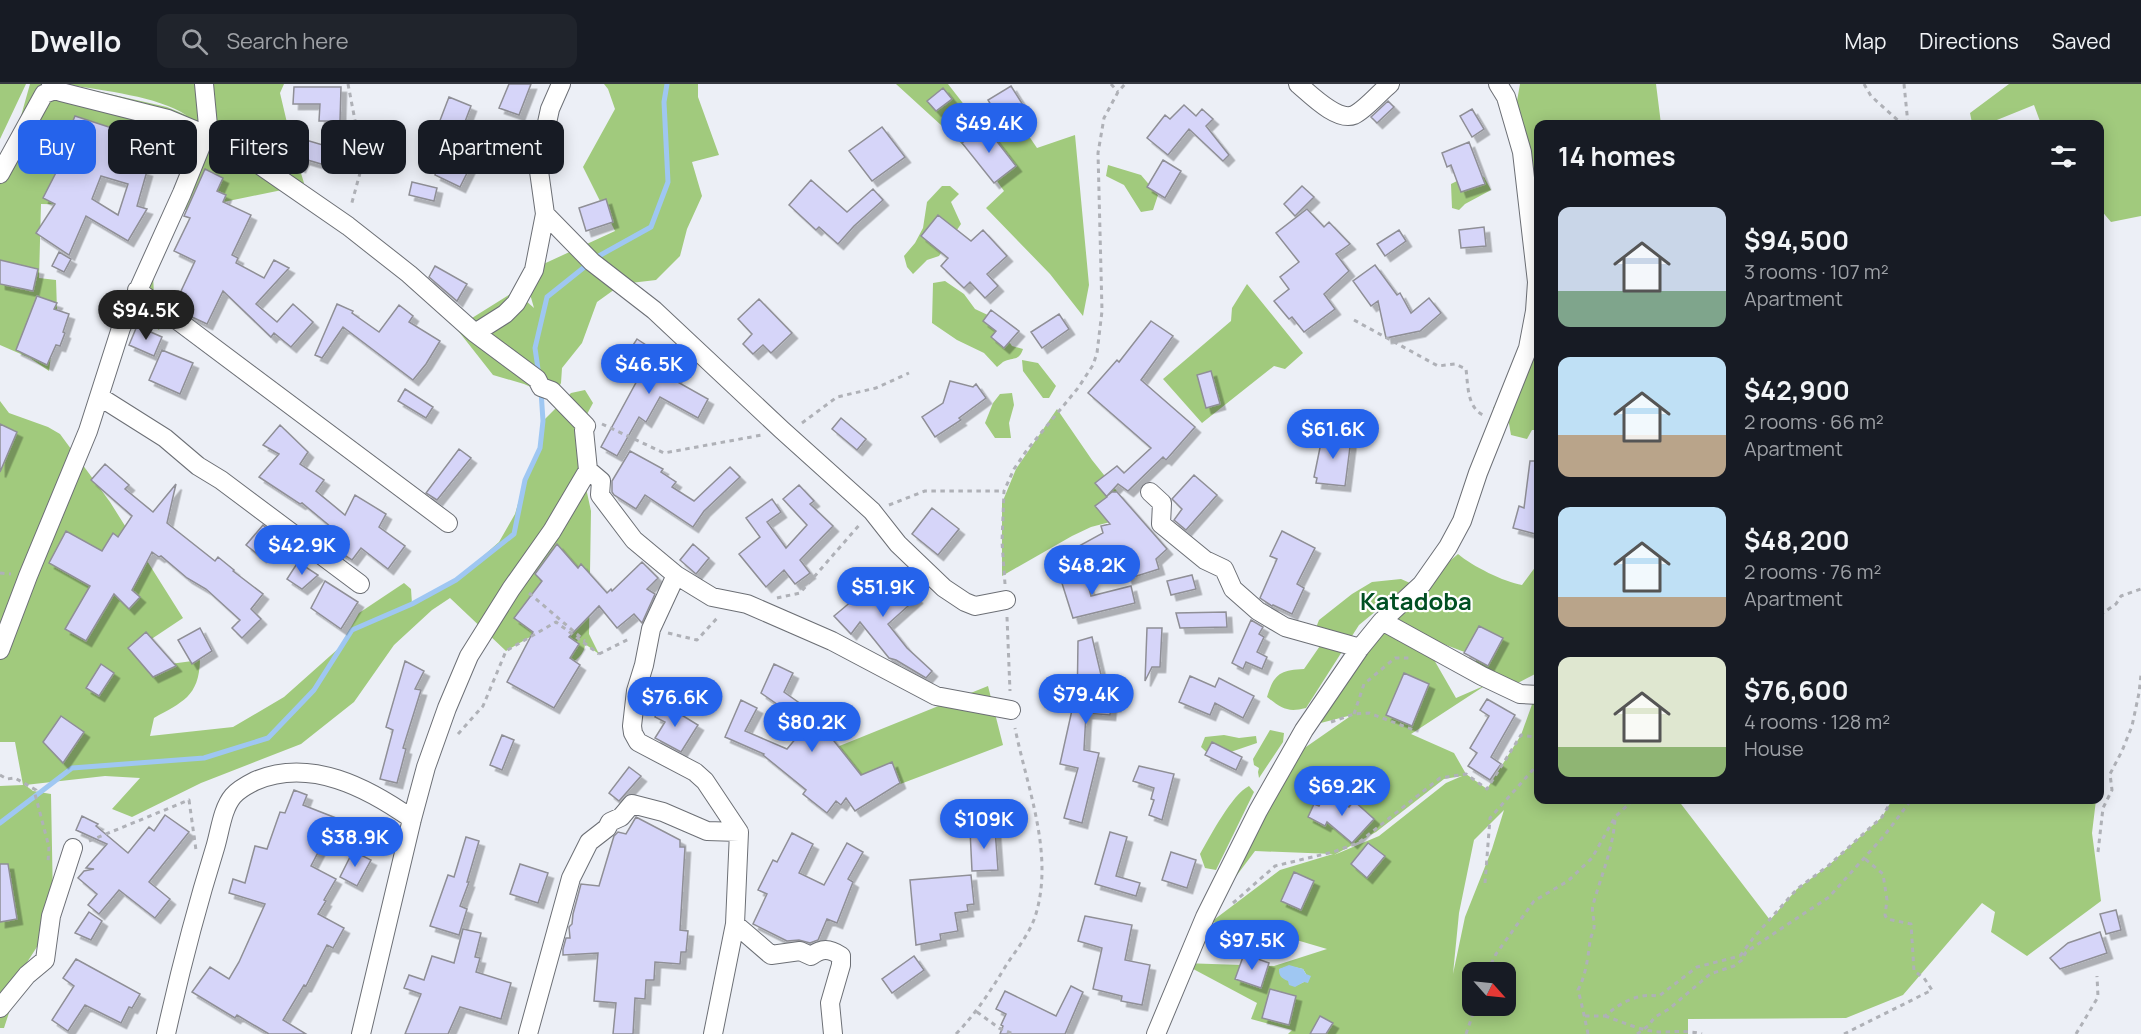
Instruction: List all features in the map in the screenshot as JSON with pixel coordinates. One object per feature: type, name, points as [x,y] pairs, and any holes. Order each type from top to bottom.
[{"type":"street","points":[[0,650],[88,431],[117,339],[137,290],[183,193],[201,146],[209,136],[204,84]]},
{"type":"street","points":[[476,333],[505,314],[526,287],[534,270],[545,214],[538,164],[550,109],[561,84]]},
{"type":"street","points":[[1298,84],[1331,111],[1348,116],[1355,114],[1390,84]]},
{"type":"street","points":[[1498,84],[1506,97],[1522,152],[1534,256]]},
{"type":"street","points":[[0,174],[45,94],[53,87],[95,101],[155,114],[209,136]]},
{"type":"street","points":[[274,174],[348,226],[409,274],[476,333],[537,379],[541,387],[552,391],[586,426],[584,430],[588,470],[552,531],[511,588],[469,656],[447,708],[426,767],[412,819],[361,1034]]},
{"type":"street","points":[[545,214],[592,262],[654,309],[872,511],[898,544],[954,596],[975,606],[1006,600]]},
{"type":"street","points":[[137,290],[448,523]]},
{"type":"street","points":[[1156,1034],[1205,917],[1258,811],[1304,730],[1360,648],[1382,621],[1422,584],[1448,547],[1462,521],[1478,473],[1528,348],[1534,316]]},
{"type":"street","points":[[100,396],[165,438],[198,466],[229,486],[360,584]]},
{"type":"street","points":[[588,470],[601,482],[600,495],[634,540],[676,575],[712,597],[747,604],[832,641],[936,696],[1011,710]]},
{"type":"street","points":[[1150,492],[1162,503],[1161,524],[1205,560],[1224,569],[1233,589],[1257,611],[1285,627],[1360,648]]},
{"type":"street","points":[[676,575],[651,628],[632,710],[633,733],[638,742],[694,772],[705,781],[739,832],[735,924],[713,1034]]},
{"type":"street","points":[[1382,621],[1482,676],[1520,694],[1534,695]]},
{"type":"street","points":[[166,1034],[183,959],[210,862],[229,802],[237,791],[275,774],[305,772],[337,779],[357,787],[392,805],[412,819]]},
{"type":"street","points":[[528,1034],[571,878],[589,842],[607,828],[610,822],[621,817],[632,804],[663,812],[707,831],[739,832]]},
{"type":"street","points":[[0,1008],[27,975],[45,960],[51,916],[73,848]]},
{"type":"street","points":[[735,924],[771,955],[800,951],[811,956],[820,949],[839,954],[841,965],[830,1003],[834,1034]]},
{"type":"path","points":[[348,84],[363,162],[352,201],[348,226]]},
{"type":"path","points":[[1111,84],[1118,92]]},
{"type":"path","points":[[956,1034],[977,1012],[1024,938],[1034,918],[1040,892],[1041,853],[1011,710],[1002,542],[1004,491],[1014,469],[1078,388],[1093,365],[1097,353],[1102,311],[1098,153],[1104,118],[1125,84]]},
{"type":"path","points":[[1864,84],[1871,96],[1898,120]]},
{"type":"path","points":[[1904,84],[1908,120]]},
{"type":"path","points":[[1354,320],[1438,366],[1455,364],[1466,369],[1471,401],[1479,413],[1498,423]]},
{"type":"path","points":[[598,432],[601,423],[664,453],[752,438],[798,427],[837,397],[876,388],[909,374]]},
{"type":"path","points":[[747,604],[800,593],[872,511],[925,490],[1004,491]]},
{"type":"path","points":[[511,588],[531,593],[599,654],[651,628],[697,640],[720,615]]},
{"type":"path","points":[[2104,612],[2116,604],[2121,596],[2141,589]]},
{"type":"path","points":[[1354,714],[1364,684],[1395,658],[1414,658]]},
{"type":"path","points":[[2098,852],[2103,808],[2112,790],[2110,774],[2126,743],[2140,693],[2141,675]]},
{"type":"path","points":[[1304,730],[1354,714],[1369,713],[1414,730]]},
{"type":"path","points":[[1205,917],[1228,908],[1275,866],[1333,852],[1358,843],[1440,778],[1466,774],[1487,789],[1521,735],[1534,737]]},
{"type":"path","points":[[1485,883],[1490,818],[1534,770]]},
{"type":"path","points":[[0,776],[7,779],[15,778],[36,790],[35,794],[49,847],[48,870]]},
{"type":"path","points":[[1492,962],[1534,902],[1568,881],[1592,858],[1615,817],[1629,804]]},
{"type":"path","points":[[1605,1016],[1616,1006],[1630,999],[1648,994],[1659,996],[1697,967],[1741,958],[1754,937],[1797,889],[1828,866],[1882,817],[1890,804]]},
{"type":"path","points":[[1637,1034],[1710,974],[1734,966],[1746,952],[1829,897],[1908,804]]},
{"type":"path","points":[[1588,1034],[1578,990],[1584,978],[1584,966],[1589,955],[1590,939],[1594,928],[1592,908],[1614,837],[1615,817]]},
{"type":"path","points":[[1844,1034],[1932,990],[1924,978],[1914,971],[1911,924],[1887,919],[1883,874],[1864,858]]},
{"type":"path","points":[[2076,1034],[2098,997],[2097,976]]},
{"type":"path","points":[[977,1012],[999,1028],[1013,1034]]},
{"type":"path","points":[[1466,1034],[1472,1016]]},
{"type":"path","points":[[1585,1016],[1605,1016],[1644,1030],[1661,1032],[1677,1030],[1702,1034]]},
{"type":"green space","points":[[0,84],[26,84],[0,139]]},
{"type":"green space","points":[[30,84],[284,84],[280,93],[286,120],[209,120],[209,174],[301,174],[304,183],[282,190],[185,210],[192,174],[197,174],[197,120],[108,120],[108,159],[99,158],[96,174],[96,120],[19,120]],"holes":[[[70,85],[160,103],[186,115],[167,107]]]},
{"type":"green space","points":[[604,84],[698,84],[698,97],[719,155],[692,162],[702,196],[687,229],[680,256],[656,280],[622,284],[597,302],[582,343],[562,368],[561,383],[554,397],[524,384],[493,375],[456,328],[515,291],[534,308],[524,273],[615,231],[583,167],[615,109]]},
{"type":"green space","points":[[896,84],[948,84],[990,138],[1014,114],[1037,148],[1075,135],[1089,285],[1083,316],[1050,274],[986,208],[1004,191],[987,167]]},
{"type":"green space","points":[[1520,84],[1656,84],[1660,120],[1534,120],[1534,184],[1517,101]]},
{"type":"green space","points":[[2009,84],[2141,84],[2141,216],[2111,222],[2104,214],[2104,120],[2040,120],[2034,105],[1997,120],[1971,120],[1970,113]]},
{"type":"green space","points":[[18,122],[18,174],[96,174],[90,205],[41,204],[39,278],[56,280],[57,310],[49,371],[30,358],[0,345],[0,156]]},
{"type":"green space","points":[[1108,165],[1141,175],[1158,195],[1153,210],[1141,212],[1124,185],[1106,176]]},
{"type":"green space","points":[[1471,174],[1484,177],[1491,190],[1465,204],[1459,210],[1452,208],[1451,184]]},
{"type":"green space","points":[[942,186],[950,186],[959,194],[951,202],[961,224],[939,256],[927,260],[913,274],[907,267],[904,256],[915,243],[923,228],[927,202]]},
{"type":"green space","points":[[153,274],[154,296],[167,309],[159,330],[121,306],[127,290]]},
{"type":"green space","points":[[945,281],[964,294],[975,309],[992,317],[1012,346],[1023,349],[1020,355],[1004,361],[997,367],[984,353],[957,340],[932,323],[933,283]]},
{"type":"green space","points":[[1247,284],[1303,353],[1285,369],[1274,366],[1202,423],[1163,379],[1231,321],[1232,308]]},
{"type":"green space","points":[[1534,349],[1534,430],[1527,439],[1511,435],[1508,418],[1493,408]]},
{"type":"green space","points":[[1022,360],[1038,363],[1056,386],[1049,398],[1043,398],[1023,371]]},
{"type":"green space","points":[[585,390],[593,403],[580,427],[581,465],[591,511],[589,634],[599,654],[585,644],[579,657],[566,666],[556,622],[506,651],[450,598],[432,610],[394,645],[354,702],[301,744],[201,783],[132,817],[112,809],[140,778],[105,776],[25,785],[33,791],[51,794],[53,902],[44,936],[24,967],[4,1028],[0,1028],[0,786],[23,785],[15,742],[0,742],[0,401],[9,413],[48,427],[60,434],[110,502],[183,618],[141,646],[170,664],[200,660],[199,672],[192,690],[181,702],[154,718],[150,736],[233,727],[284,697],[339,648],[359,613],[404,583],[411,589],[412,604],[456,580],[499,542],[515,514],[525,480],[540,448],[543,421],[571,393]]},
{"type":"green space","points":[[1012,393],[1014,405],[1009,423],[1011,438],[995,438],[985,423],[993,403],[1000,394]]},
{"type":"green space","points":[[1057,409],[1092,460],[1132,510],[1110,522],[1091,527],[1072,536],[1002,576],[1002,503],[1016,469]]},
{"type":"green space","points":[[1458,554],[1488,573],[1522,585],[1534,569],[1534,675],[1512,686],[1479,677],[1475,656],[1409,631],[1433,658],[1456,698],[1486,685],[1411,734],[1454,753],[1466,774],[1487,789],[1521,735],[1534,699],[1534,804],[1681,804],[1770,920],[1797,889],[1828,866],[1882,817],[1890,804],[2096,804],[2092,833],[2101,901],[2027,956],[1991,932],[1995,912],[1982,903],[1903,995],[1846,1018],[1688,1019],[1688,1034],[1288,1034],[1292,1030],[1251,1019],[1257,1003],[1182,963],[1274,966],[1327,949],[1276,934],[1211,922],[1280,870],[1333,854],[1255,851],[1201,923],[1280,765],[1352,715],[1301,728],[1319,704],[1445,565]],"holes":[[[1462,776],[1446,783],[1379,836],[1334,855],[1376,832],[1444,779]],[[1504,810],[1492,849],[1465,917],[1453,974],[1459,913],[1474,840]],[[1289,966],[1303,969],[1306,974],[1304,982],[1295,986],[1280,969]]]},
{"type":"green space","points":[[1401,579],[1410,583],[1359,625],[1306,708],[1294,710],[1285,708],[1267,697],[1275,678],[1284,672],[1304,669],[1322,643],[1314,633],[1319,620],[1352,594],[1372,582]]},
{"type":"green space","points":[[988,686],[1003,745],[853,802],[822,753]]},
{"type":"green space","points":[[1270,730],[1284,733],[1283,742],[1259,778],[1259,768],[1254,765],[1253,759]]},
{"type":"green space","points":[[1224,735],[1239,738],[1256,736],[1257,743],[1213,758],[1201,747],[1205,737]]},
{"type":"green space","points":[[1249,786],[1254,792],[1216,870],[1205,868],[1200,854],[1229,807]]},
{"type":"water","points":[[1289,965],[1303,969],[1311,976],[1308,983],[1304,982],[1295,987],[1289,985],[1279,973],[1279,969]]},
{"type":"building","points":[[509,84],[531,84],[519,115],[499,108]]},
{"type":"building","points":[[1011,86],[1023,105],[1000,120],[988,100]]},
{"type":"building","points":[[294,87],[341,87],[340,120],[319,121],[320,104],[293,104]]},
{"type":"building","points":[[943,88],[952,99],[936,111],[927,101]]},
{"type":"building","points":[[449,97],[471,106],[466,120],[440,120]]},
{"type":"building","points":[[1388,101],[1394,107],[1377,123],[1371,117]]},
{"type":"building","points":[[1184,105],[1196,116],[1202,109],[1213,119],[1206,126],[1229,155],[1223,161],[1189,129],[1168,155],[1147,138],[1165,115],[1170,119]]},
{"type":"building","points":[[1472,109],[1484,129],[1472,137],[1460,116]]},
{"type":"building","points":[[75,116],[87,120],[73,120]]},
{"type":"building","points":[[96,123],[108,127],[108,174],[146,174],[137,206],[147,209],[128,241],[86,216],[69,255],[36,233],[55,204],[43,198],[55,174],[96,174]],"holes":[[[101,176],[128,184],[118,215],[92,199]]]},
{"type":"building","points":[[985,126],[1016,166],[994,183],[962,143]]},
{"type":"building","points":[[882,127],[905,157],[872,181],[849,151]]},
{"type":"building","points":[[309,141],[321,144],[321,164],[309,160]]},
{"type":"building","points":[[1469,142],[1485,184],[1461,192],[1451,165],[1447,167],[1442,153]]},
{"type":"building","points":[[1163,160],[1181,171],[1165,198],[1147,187]]},
{"type":"building","points":[[205,169],[209,171],[209,174],[223,178],[217,191],[226,195],[223,202],[251,215],[232,255],[238,258],[236,263],[264,278],[274,260],[289,268],[256,304],[277,322],[293,304],[313,322],[291,347],[274,333],[271,337],[223,291],[207,324],[192,317],[175,304],[195,261],[174,251],[190,218],[184,216]]},
{"type":"building","points":[[435,174],[466,174],[460,187]]},
{"type":"building","points":[[811,180],[847,212],[873,189],[883,200],[838,244],[819,227],[816,230],[789,205]]},
{"type":"building","points":[[412,182],[437,188],[434,201],[409,195]]},
{"type":"building","points":[[1302,186],[1314,197],[1295,216],[1284,204]]},
{"type":"building","points":[[606,199],[613,222],[586,231],[579,208]]},
{"type":"building","points":[[1307,209],[1324,227],[1329,222],[1350,244],[1336,254],[1349,271],[1324,294],[1335,309],[1304,332],[1292,317],[1289,319],[1274,301],[1289,289],[1280,277],[1299,262],[1276,233]]},
{"type":"building","points":[[938,215],[971,241],[983,230],[1007,256],[987,274],[998,286],[985,298],[970,282],[964,288],[941,266],[948,258],[921,236]]},
{"type":"building","points":[[1484,227],[1486,246],[1461,248],[1459,230]]},
{"type":"building","points":[[1399,230],[1406,241],[1385,256],[1377,244]]},
{"type":"building","points":[[59,252],[71,259],[64,272],[52,266]]},
{"type":"building","points":[[0,260],[38,269],[33,291],[0,284]]},
{"type":"building","points":[[1375,265],[1397,295],[1400,293],[1411,313],[1429,298],[1441,313],[1420,331],[1386,338],[1378,301],[1371,306],[1353,281]]},
{"type":"building","points":[[435,266],[467,284],[457,301],[429,277]]},
{"type":"building","points":[[37,296],[57,303],[54,309],[69,314],[60,346],[56,345],[47,365],[16,350]]},
{"type":"building","points":[[759,299],[792,333],[771,353],[763,345],[753,354],[743,344],[752,334],[738,319]]},
{"type":"building","points":[[337,304],[353,311],[352,313],[379,332],[399,305],[413,316],[409,322],[440,341],[413,380],[343,327],[322,358],[315,355]]},
{"type":"building","points":[[991,310],[1019,331],[1004,348],[991,337],[996,331],[983,321]]},
{"type":"building","points":[[1059,314],[1069,329],[1042,348],[1031,332]]},
{"type":"building","points":[[1151,321],[1173,336],[1141,380],[1195,427],[1166,460],[1163,457],[1128,491],[1118,484],[1107,496],[1112,492],[1117,492],[1167,549],[1156,559],[1159,569],[1127,579],[1118,550],[1074,563],[1068,552],[1103,533],[1101,526],[1110,524],[1095,506],[1107,497],[1095,483],[1117,466],[1124,473],[1151,448],[1088,393],[1117,360],[1119,362]]},
{"type":"building","points":[[137,326],[162,337],[154,356],[129,345]]},
{"type":"building","points":[[637,339],[652,349],[649,353],[679,373],[674,380],[708,399],[698,418],[660,397],[646,422],[639,417],[617,456],[601,447],[639,377],[620,365]]},
{"type":"building","points":[[162,350],[193,363],[180,394],[149,380]]},
{"type":"building","points":[[1211,371],[1220,404],[1206,408],[1197,375]]},
{"type":"building","points":[[950,381],[973,387],[976,384],[986,398],[959,418],[961,420],[935,437],[922,417],[943,403]]},
{"type":"building","points":[[405,389],[433,407],[426,418],[398,401]]},
{"type":"building","points":[[841,418],[866,439],[857,450],[832,429]]},
{"type":"building","points":[[0,424],[17,432],[0,472]]},
{"type":"building","points":[[280,425],[308,452],[300,464],[324,480],[316,491],[345,515],[355,495],[386,514],[379,527],[405,546],[388,569],[361,548],[352,560],[335,549],[336,547],[323,535],[331,527],[302,503],[300,504],[259,477],[279,454],[263,445]]},
{"type":"building","points":[[1323,433],[1351,439],[1345,486],[1316,483],[1317,478],[1314,477]]},
{"type":"building","points":[[459,449],[471,458],[437,500],[426,493]]},
{"type":"building","points":[[630,451],[663,469],[661,472],[676,482],[672,487],[694,501],[730,467],[740,477],[704,511],[693,527],[645,495],[636,509],[614,495],[612,481]]},
{"type":"building","points":[[1530,461],[1534,461],[1534,534],[1513,528],[1519,506],[1524,508]]},
{"type":"building","points":[[105,464],[129,485],[125,489],[153,512],[176,484],[167,523],[215,561],[218,557],[263,594],[251,609],[261,619],[242,638],[232,628],[240,620],[206,589],[152,552],[132,590],[140,597],[129,609],[114,594],[86,641],[65,629],[90,586],[49,563],[66,531],[102,551],[113,533],[118,537],[132,516],[91,480]]},
{"type":"building","points":[[1194,475],[1217,495],[1186,530],[1174,520],[1182,509],[1172,499]]},
{"type":"building","points":[[799,485],[814,501],[810,504],[833,526],[800,560],[810,573],[795,584],[784,570],[766,587],[739,554],[760,537],[746,518],[772,499],[781,512],[767,522],[786,548],[807,525],[783,499]]},
{"type":"building","points":[[932,508],[959,529],[938,555],[912,534]]},
{"type":"building","points":[[263,525],[278,538],[261,557],[246,545]]},
{"type":"building","points":[[1282,531],[1315,548],[1297,584],[1304,588],[1292,614],[1260,598],[1277,559],[1270,556]]},
{"type":"building","points":[[557,544],[578,568],[581,564],[607,593],[611,589],[612,591],[642,562],[658,578],[647,589],[655,594],[642,623],[634,614],[617,628],[599,606],[569,637],[579,644],[570,658],[580,665],[554,708],[507,682],[533,632],[514,618],[542,581],[535,574]]},
{"type":"building","points":[[693,544],[709,558],[696,574],[680,560]]},
{"type":"building","points":[[298,562],[318,575],[302,589],[287,579]]},
{"type":"building","points":[[890,569],[917,598],[888,624],[907,648],[932,671],[926,678],[889,658],[860,622],[851,634],[834,616]]},
{"type":"building","points":[[1084,570],[1091,596],[1131,586],[1135,603],[1073,618],[1060,577]]},
{"type":"building","points":[[1192,575],[1196,589],[1171,595],[1167,581]]},
{"type":"building","points":[[325,581],[358,602],[341,629],[311,608]]},
{"type":"building","points":[[1226,612],[1227,627],[1180,628],[1176,613]]},
{"type":"building","points":[[1251,620],[1263,627],[1259,634],[1264,637],[1257,652],[1267,657],[1262,669],[1246,662],[1243,669],[1232,663]]},
{"type":"building","points":[[1479,626],[1503,638],[1488,666],[1464,653]]},
{"type":"building","points":[[200,628],[212,651],[192,664],[178,640]]},
{"type":"building","points":[[1147,628],[1162,628],[1160,667],[1152,667],[1145,681]]},
{"type":"building","points":[[146,632],[176,666],[153,677],[128,648]]},
{"type":"building","points":[[1092,637],[1102,679],[1123,682],[1122,695],[1116,695],[1115,706],[1111,706],[1110,715],[1086,713],[1084,750],[1099,753],[1082,823],[1064,818],[1078,768],[1060,764],[1072,710],[1077,710],[1078,641]]},
{"type":"building","points":[[405,661],[424,671],[415,689],[421,690],[403,748],[406,749],[397,783],[380,779],[393,730],[386,727]]},
{"type":"building","points":[[101,664],[114,673],[99,696],[86,688]]},
{"type":"building","points":[[774,664],[793,673],[784,692],[825,721],[822,726],[861,775],[892,762],[900,783],[855,811],[846,798],[841,805],[836,801],[827,813],[803,794],[806,790],[764,754],[725,737],[741,700],[757,708],[745,731],[787,749],[807,725],[761,693]]},
{"type":"building","points":[[1404,673],[1429,684],[1412,726],[1386,715]]},
{"type":"building","points":[[1190,676],[1215,687],[1219,678],[1254,696],[1243,718],[1215,703],[1210,715],[1179,702]]},
{"type":"building","points":[[1487,699],[1515,715],[1491,757],[1501,764],[1490,780],[1468,766],[1477,753],[1470,748],[1489,716],[1480,710]]},
{"type":"building","points":[[662,703],[698,725],[681,752],[655,738],[665,722],[655,717]]},
{"type":"building","points":[[61,716],[84,732],[63,763],[43,742]]},
{"type":"building","points":[[502,735],[514,740],[502,770],[490,765]]},
{"type":"building","points":[[1212,742],[1242,757],[1236,770],[1205,755]]},
{"type":"building","points":[[1139,766],[1174,774],[1162,820],[1149,815],[1154,800],[1151,799],[1154,788],[1133,781]]},
{"type":"building","points":[[629,767],[641,776],[619,801],[609,793]]},
{"type":"building","points":[[294,790],[307,795],[303,805],[336,818],[311,866],[336,879],[318,914],[344,928],[333,948],[327,945],[306,986],[304,985],[283,1020],[306,1034],[269,1034],[237,1015],[235,1018],[192,992],[210,967],[229,979],[239,962],[265,904],[229,893],[233,879],[245,883],[255,846],[267,849],[280,812],[285,813]]},
{"type":"building","points":[[1325,794],[1349,807],[1354,801],[1374,819],[1352,843],[1327,822],[1325,826],[1308,817],[1314,804],[1319,806]]},
{"type":"building","points":[[165,815],[189,832],[149,882],[170,899],[155,918],[119,890],[99,914],[88,905],[97,894],[78,878],[84,871],[94,869],[86,868],[107,844],[76,830],[82,816],[98,824],[96,826],[128,853],[149,827],[154,831]]},
{"type":"building","points":[[636,817],[680,840],[680,847],[685,847],[680,930],[688,931],[686,952],[681,952],[680,964],[655,962],[654,980],[646,980],[645,999],[635,998],[633,1034],[613,1034],[616,1003],[594,1001],[598,953],[563,955],[563,949],[566,938],[570,938],[569,927],[572,924],[581,884],[599,886],[614,836],[618,832],[626,834]]},
{"type":"building","points":[[995,829],[998,870],[972,871],[970,830]]},
{"type":"building","points":[[1110,832],[1127,837],[1116,876],[1140,883],[1136,896],[1095,884]]},
{"type":"building","points":[[792,833],[813,844],[799,873],[824,885],[847,843],[863,852],[848,879],[853,882],[837,923],[827,919],[818,940],[810,943],[799,940],[787,941],[753,924],[767,894],[758,890],[773,860],[777,862]]},
{"type":"building","points":[[466,837],[479,841],[467,882],[469,882],[460,906],[467,909],[459,935],[430,926],[448,875],[454,877]]},
{"type":"building","points":[[1368,843],[1385,856],[1367,878],[1351,864]]},
{"type":"building","points":[[353,851],[371,860],[357,886],[340,877]]},
{"type":"building","points":[[1171,852],[1196,860],[1187,888],[1162,880]]},
{"type":"building","points":[[0,864],[8,864],[17,919],[0,922]]},
{"type":"building","points":[[520,864],[548,873],[538,903],[510,894]]},
{"type":"building","points":[[1294,872],[1314,881],[1301,910],[1281,901]]},
{"type":"building","points":[[971,875],[974,904],[967,905],[968,911],[955,913],[958,931],[940,934],[941,940],[916,945],[910,880]]},
{"type":"building","points":[[2116,910],[2121,930],[2106,934],[2100,914]]},
{"type":"building","points":[[89,912],[102,921],[91,940],[75,933]]},
{"type":"building","points":[[1085,916],[1132,925],[1125,960],[1150,965],[1142,1005],[1121,1001],[1122,996],[1093,989],[1102,948],[1078,941]]},
{"type":"building","points":[[463,929],[481,933],[475,957],[480,958],[476,972],[511,983],[501,1019],[460,1007],[448,1034],[405,1034],[421,994],[404,988],[409,975],[424,980],[432,956],[454,963]]},
{"type":"building","points":[[2100,932],[2107,953],[2060,969],[2050,958],[2068,943]]},
{"type":"building","points":[[1244,954],[1269,963],[1261,988],[1235,979]]},
{"type":"building","points":[[914,956],[924,970],[892,993],[882,979]]},
{"type":"building","points":[[76,959],[140,994],[132,1008],[129,1007],[121,1023],[85,1005],[68,1031],[52,1020],[74,986],[63,978]]},
{"type":"building","points":[[1071,986],[1083,992],[1065,1034],[1000,1034],[1006,1014],[996,1009],[1005,991],[1056,1016]]},
{"type":"building","points":[[1270,989],[1296,996],[1289,1025],[1262,1018]]},
{"type":"building","points":[[1320,1016],[1333,1023],[1326,1034],[1310,1034]]},
{"type":"waterway","points":[[539,376],[535,348],[547,297],[597,257],[651,227],[668,182],[664,102],[667,84]]},
{"type":"waterway","points":[[0,823],[72,768],[204,758],[268,738],[314,690],[352,630],[412,604],[456,580],[514,534],[525,480],[540,448],[543,421],[541,391]]},
{"type":"district","name":"Katadoba","points":[[1416,600]]}]
